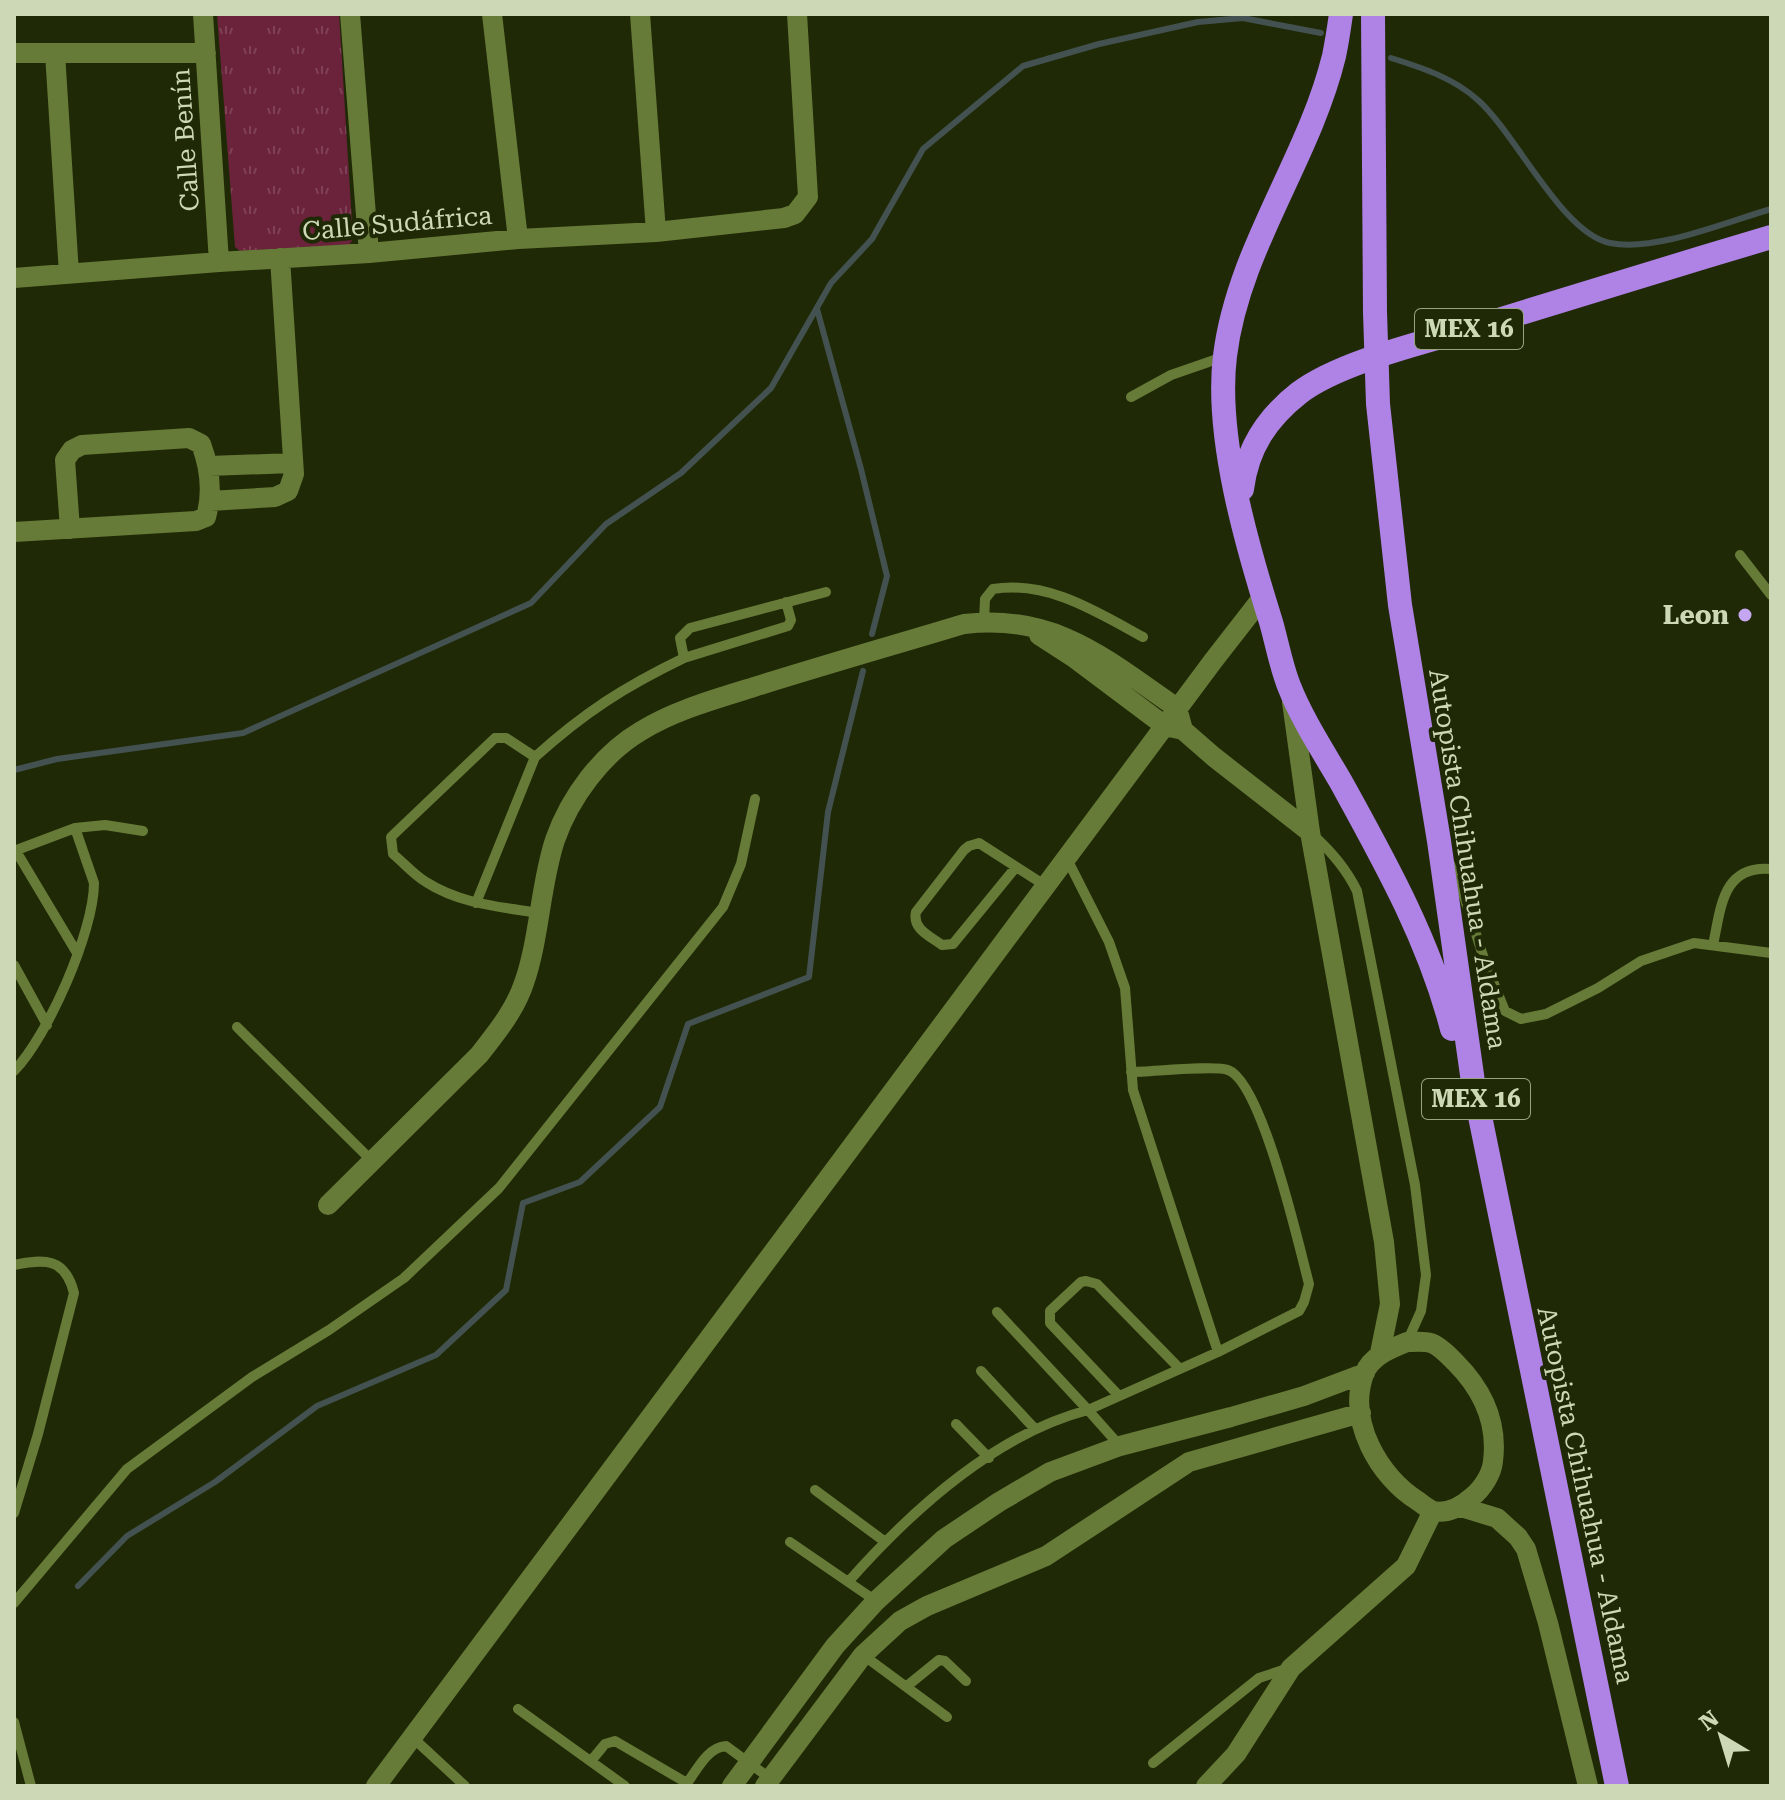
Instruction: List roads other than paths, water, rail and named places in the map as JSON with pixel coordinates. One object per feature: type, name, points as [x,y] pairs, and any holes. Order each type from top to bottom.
[{"type":"highway","points":[[1341,14],[1334,56],[1301,147],[1249,267],[1230,327],[1223,384],[1226,418],[1240,506],[1262,598],[1289,687],[1403,896],[1442,992],[1465,1083],[1485,1142]]},
{"type":"highway","name":"Autopista Chihuahua - Aldama","points":[[1373,14],[1378,404],[1400,605],[1439,841],[1473,1082],[1617,1786]]},
{"type":"highway","name":"MEX 16","points":[[1240,506],[1245,466],[1258,435],[1276,413],[1301,391],[1328,376],[1414,345],[1771,237]]},
{"type":"street","name":"Calle Benín","points":[[203,14],[219,262]]},
{"type":"street","points":[[350,14],[369,253]]},
{"type":"street","points":[[492,14],[518,239]]},
{"type":"street","points":[[640,14],[656,232]]},
{"type":"street","name":"Calle Sudáfrica","points":[[14,278],[369,253],[518,239],[656,232],[784,218],[795,214],[808,197],[797,14]]},
{"type":"street","points":[[14,53],[206,53]]},
{"type":"street","points":[[55,53],[69,274]]},
{"type":"street","points":[[210,501],[275,497],[288,491],[294,474],[280,258]]},
{"type":"street","points":[[14,532],[70,529],[196,521],[206,517],[210,501],[209,466],[201,444],[189,438],[82,445],[72,450],[65,460],[70,529]]},
{"type":"street","points":[[209,466],[293,463]]},
{"type":"street","points":[[376,1786],[1066,857],[1174,728],[1177,708],[1262,598]]},
{"type":"street","points":[[328,1205],[479,1055],[499,1030],[525,980],[555,840],[574,800],[590,777],[611,754],[640,732],[692,707],[964,624],[984,622],[1022,624],[1070,638],[1177,708]]},
{"type":"street","points":[[1022,624],[1174,728],[1310,832]]},
{"type":"street","points":[[1289,687],[1310,832],[1386,1254],[1390,1304],[1380,1353],[1365,1373],[1361,1413],[1368,1442],[1381,1466],[1407,1494],[1433,1511],[1461,1507],[1480,1491],[1493,1465],[1494,1436],[1483,1397],[1448,1355],[1431,1343],[1407,1342],[1380,1353]]},
{"type":"street","points":[[732,1786],[835,1646],[876,1601],[944,1539],[999,1502],[1050,1472],[1120,1446],[1304,1396],[1365,1373]]},
{"type":"street","points":[[768,1782],[863,1655],[900,1621],[927,1606],[1046,1556],[1189,1462],[1361,1413]]},
{"type":"street","points":[[1461,1507],[1497,1518],[1526,1549],[1548,1623],[1588,1786]]},
{"type":"street","points":[[1206,1786],[1236,1754],[1291,1668],[1406,1566],[1433,1511]]},
{"type":"lane","points":[[1131,397],[1171,375],[1225,356]]},
{"type":"lane","points":[[1740,555],[1771,595]]},
{"type":"lane","points":[[984,622],[985,599],[993,589],[1036,590],[1062,595],[1143,637]]},
{"type":"lane","points":[[684,658],[680,638],[690,628],[826,592]]},
{"type":"lane","points":[[476,903],[535,757],[600,704],[633,682],[684,658],[788,626],[791,620],[786,602]]},
{"type":"lane","points":[[535,757],[506,738],[495,738],[391,837],[393,854],[424,881],[440,890],[476,903],[539,913]]},
{"type":"lane","points":[[14,1603],[127,1469],[252,1377],[329,1330],[404,1278],[499,1188],[723,907],[741,864],[755,799]]},
{"type":"lane","points":[[77,953],[15,851],[75,828],[105,825],[143,831]]},
{"type":"lane","points":[[14,1071],[47,1025],[88,923],[94,883],[75,828]]},
{"type":"lane","points":[[1310,832],[1349,874],[1357,891],[1415,1185],[1426,1275],[1421,1311],[1407,1342]]},
{"type":"lane","points":[[1439,841],[1460,884],[1484,959],[1505,1011],[1512,1017],[1521,1019],[1546,1014],[1653,956],[1694,943],[1771,953]]},
{"type":"lane","points":[[1016,867],[953,944],[942,945],[915,923],[916,912],[969,846],[979,843],[1046,886]]},
{"type":"lane","points":[[1066,857],[1109,942],[1125,988],[1133,1090],[1218,1352]]},
{"type":"lane","points":[[1713,945],[1724,895],[1732,882],[1749,868],[1771,869]]},
{"type":"lane","points":[[14,965],[47,1025]]},
{"type":"lane","points":[[237,1027],[372,1161]]},
{"type":"lane","points":[[849,1581],[914,1513],[989,1458],[1035,1429],[1061,1417],[1088,1410],[1180,1369],[1299,1311],[1309,1284],[1279,1169],[1249,1092],[1235,1073],[1226,1069],[1131,1072]]},
{"type":"lane","points":[[14,1265],[41,1260],[56,1265],[66,1274],[74,1293],[14,1513]]},
{"type":"lane","points":[[1119,1396],[1050,1323],[1050,1311],[1081,1282],[1097,1284],[1180,1369]]},
{"type":"lane","points":[[997,1312],[1120,1446]]},
{"type":"lane","points":[[981,1371],[1035,1429]]},
{"type":"lane","points":[[956,1424],[989,1458]]},
{"type":"lane","points":[[815,1490],[884,1541]]},
{"type":"lane","points":[[790,1542],[876,1601]]},
{"type":"lane","points":[[863,1655],[947,1717]]},
{"type":"lane","points":[[907,1686],[939,1660],[945,1661],[966,1681]]},
{"type":"lane","points":[[1153,1763],[1259,1678],[1291,1668]]},
{"type":"lane","points":[[518,1709],[625,1786]]},
{"type":"lane","points":[[14,1722],[31,1786]]},
{"type":"lane","points":[[412,1737],[465,1786]]},
{"type":"lane","points":[[591,1761],[605,1744],[615,1741],[686,1785],[711,1751],[726,1746],[768,1782]]},
{"type":"waterway","points":[[14,770],[57,759],[243,733],[531,603],[606,524],[681,473],[771,388],[831,283],[872,239],[923,149],[1023,66],[1099,44],[1198,22],[1243,18],[1321,33]]},
{"type":"waterway","points":[[1391,58],[1449,80],[1479,101],[1558,203],[1592,236],[1610,243],[1628,245],[1669,240],[1771,209]]},
{"type":"waterway","points":[[817,309],[887,576],[872,634]]},
{"type":"waterway","points":[[78,1586],[127,1536],[215,1482],[317,1406],[436,1355],[506,1290],[523,1203],[580,1182],[660,1107],[688,1024],[809,977],[828,812],[863,671]]},
{"type":"place","name":"Leon","points":[[1745,615]]}]
